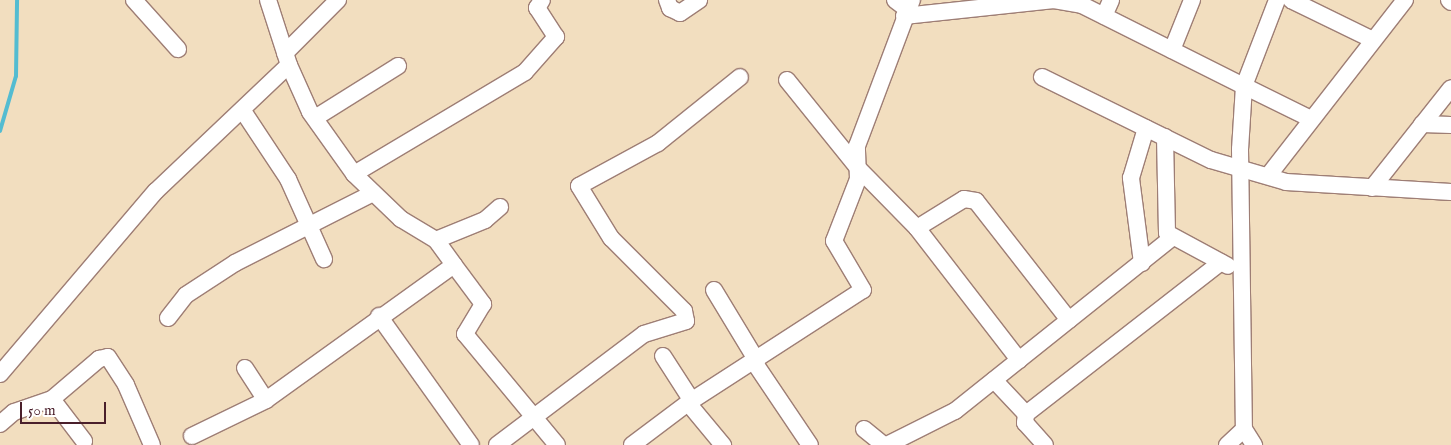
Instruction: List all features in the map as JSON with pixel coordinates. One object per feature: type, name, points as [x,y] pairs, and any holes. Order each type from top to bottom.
[{"type":"street","points":[[134,0],[178,49]]},
{"type":"street","points":[[268,0],[287,59],[315,118],[354,174],[371,194],[436,240],[483,304],[465,334],[557,445]]},
{"type":"street","points":[[0,374],[156,191],[243,110],[338,0]]},
{"type":"street","points":[[354,174],[525,72],[556,37],[537,8],[542,0]]},
{"type":"street","points":[[667,0],[670,8],[680,13],[699,0]]},
{"type":"street","points":[[632,445],[690,402],[755,362],[863,290],[834,241],[858,168],[857,146],[905,6],[1054,0],[1082,5],[1311,119]]},
{"type":"street","points":[[1104,16],[1111,0]]},
{"type":"street","points":[[1172,50],[1192,0]]},
{"type":"street","points":[[1254,445],[1244,429],[1240,168],[1244,86],[1277,0]]},
{"type":"street","points":[[1291,0],[1373,40]]},
{"type":"street","points":[[1268,176],[1405,0]]},
{"type":"street","points":[[315,118],[398,66]]},
{"type":"street","points":[[497,445],[644,334],[682,323],[687,317],[612,238],[579,186],[663,140],[740,77]]},
{"type":"street","points":[[1042,77],[1165,137],[1240,168],[1286,182],[1451,192]]},
{"type":"street","points":[[787,80],[858,168],[917,228],[1019,360]]},
{"type":"street","points":[[1372,188],[1451,88]]},
{"type":"street","points":[[243,110],[288,179],[324,259]]},
{"type":"street","points":[[1422,124],[1451,126]]},
{"type":"street","points":[[1142,263],[1131,178],[1146,128]]},
{"type":"street","points":[[1165,137],[1166,226],[1172,238],[1242,272]]},
{"type":"street","points":[[168,318],[186,295],[308,226],[371,194]]},
{"type":"street","points":[[917,228],[964,199],[976,201],[1069,320]]},
{"type":"street","points":[[436,240],[485,220],[500,207]]},
{"type":"street","points":[[864,429],[886,445],[955,411],[1172,238]]},
{"type":"street","points":[[1044,445],[1025,423],[1026,414],[1221,262]]},
{"type":"street","points":[[192,436],[266,400],[379,316],[454,265]]},
{"type":"street","points":[[714,290],[755,362],[810,445]]},
{"type":"street","points":[[379,316],[471,445]]},
{"type":"street","points":[[663,356],[690,402],[723,445]]},
{"type":"street","points":[[0,424],[14,412],[52,399],[99,359],[108,357],[126,385],[152,445]]},
{"type":"street","points":[[245,368],[266,400]]},
{"type":"street","points":[[994,380],[1026,414]]},
{"type":"street","points":[[52,399],[84,441]]},
{"type":"street","points":[[1227,445],[1244,429]]},
{"type":"waterway","points":[[0,131],[16,76],[17,0]]}]
